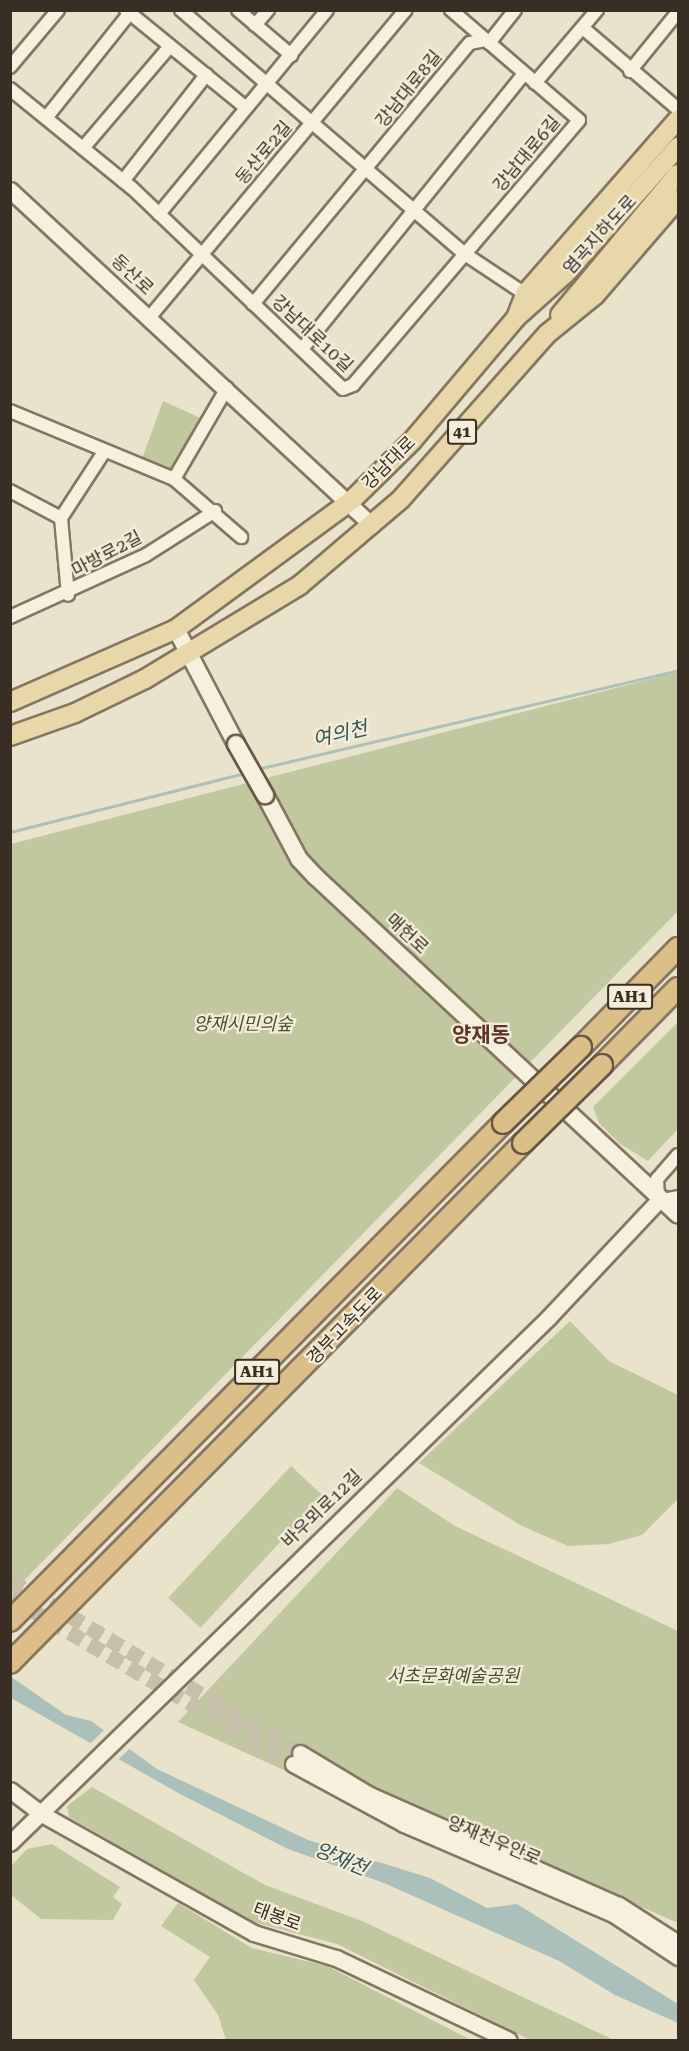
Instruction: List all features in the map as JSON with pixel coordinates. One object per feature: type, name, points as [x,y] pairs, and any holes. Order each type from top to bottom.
[{"type":"highway","name":"경부고속도로","points":[[10,1621],[678,948]]},
{"type":"highway","name":"경부고속도로","points":[[10,1664],[678,988]]},
{"type":"main road","name":"강남대로","points":[[10,702],[176,629],[351,501],[412,441],[516,318],[525,294],[678,119]]},
{"type":"main road","name":"염곡지하도로","points":[[516,318],[566,273],[678,147]]},
{"type":"main road","name":"염곡지하도로","points":[[548,334],[581,286],[678,174]]},
{"type":"main road","name":"강남대로","points":[[10,736],[75,713],[190,655],[269,608],[372,525],[443,454],[548,334],[595,295],[678,199]]},
{"type":"main road","name":"매헌로","points":[[176,629],[299,858],[316,877],[658,1202],[678,1215]]},
{"type":"street","points":[[10,67],[58,10]]},
{"type":"street","points":[[181,10],[465,254],[525,294]]},
{"type":"street","points":[[238,10],[291,55]]},
{"type":"street","points":[[255,25],[268,10]]},
{"type":"street","points":[[159,214],[327,10]]},
{"type":"street","name":"동산로2길","points":[[149,318],[406,10]]},
{"type":"street","name":"강남대로6길","points":[[451,10],[579,120],[465,254]]},
{"type":"street","points":[[487,42],[515,10]]},
{"type":"street","points":[[535,84],[597,10]]},
{"type":"street","points":[[46,118],[128,12],[246,108]]},
{"type":"street","points":[[630,71],[678,12]]},
{"type":"street","points":[[583,28],[630,71],[678,109]]},
{"type":"street","name":"강남대로8길","points":[[253,304],[367,170],[470,42],[487,42]]},
{"type":"street","points":[[83,148],[170,46]]},
{"type":"street","points":[[302,349],[416,211],[524,74]]},
{"type":"street","points":[[123,181],[206,75]]},
{"type":"street","name":"강남대로10길","points":[[10,89],[123,181],[343,389],[353,385],[465,254]]},
{"type":"street","name":"동산로","points":[[13,197],[228,388],[351,501],[372,525]]},
{"type":"street","points":[[174,479],[228,388]]},
{"type":"street","points":[[12,416],[174,479],[215,511],[241,537]]},
{"type":"street","points":[[68,595],[61,518],[104,452]]},
{"type":"street","points":[[10,491],[61,518]]},
{"type":"street","name":"마방로2길","points":[[10,617],[68,595],[146,555],[215,511]]},
{"type":"street","points":[[678,1155],[659,1174],[658,1202],[678,1197]]},
{"type":"street","name":"바우뫼로12길","points":[[10,1843],[549,1317],[658,1202]]},
{"type":"street","name":"양재천우안로","points":[[297,1758],[616,1910],[678,1943]]},
{"type":"street","name":"태봉로","points":[[10,1790],[40,1813],[254,1933],[336,1958],[509,2040]]},
{"type":"street","name":"양재천우안로","points":[[616,1910],[678,1957]]},
{"type":"green space","points":[[163,401],[205,420],[173,472],[142,459]]},
{"type":"green space","name":"양재시민의숲","points":[[678,672],[678,911],[11,1594],[11,844]]},
{"type":"green space","points":[[678,1022],[678,1129],[648,1161],[619,1143],[599,1123],[593,1107]]},
{"type":"green space","points":[[570,1321],[609,1361],[678,1395],[678,1499],[642,1535],[609,1544],[568,1546],[522,1526],[419,1463]]},
{"type":"green space","points":[[291,1466],[323,1496],[200,1628],[168,1598]]},
{"type":"green space","name":"서초문화예술공원","points":[[397,1488],[455,1526],[678,1631],[678,1923],[386,1795],[303,1745],[286,1771],[178,1722]]},
{"type":"green space","points":[[92,1787],[265,1885],[362,1921],[614,2040],[530,2040],[337,1944],[253,1922],[69,1817],[67,1806]]},
{"type":"green space","points":[[52,1844],[120,1887],[113,1897],[122,1904],[113,1920],[41,1919],[11,1895],[11,1866],[27,1849]]},
{"type":"green space","points":[[178,1903],[252,1948],[327,1966],[471,2040],[226,2040],[218,2015],[194,1980],[210,1957],[161,1926]]},
{"type":"water","name":"양재천","points":[[10,1676],[66,1715],[91,1721],[157,1769],[308,1840],[430,1878],[487,1908],[517,1904],[678,2004],[678,2023],[615,1995],[559,1961],[384,1883],[288,1849],[180,1794],[11,1698]]},
{"type":"pier","points":[[105,1729],[130,1748],[116,1762],[88,1746]]},
{"type":"waterway","name":"여의천","points":[[257,769],[678,670]]},
{"type":"waterway","name":"여의천","points":[[10,832],[245,773]]},
{"type":"tunnel","points":[[10,1580],[300,1753]]},
{"type":"tunnel","points":[[10,1597],[293,1764]]},
{"type":"district","name":"양재동","points":[[481,1035]]}]
